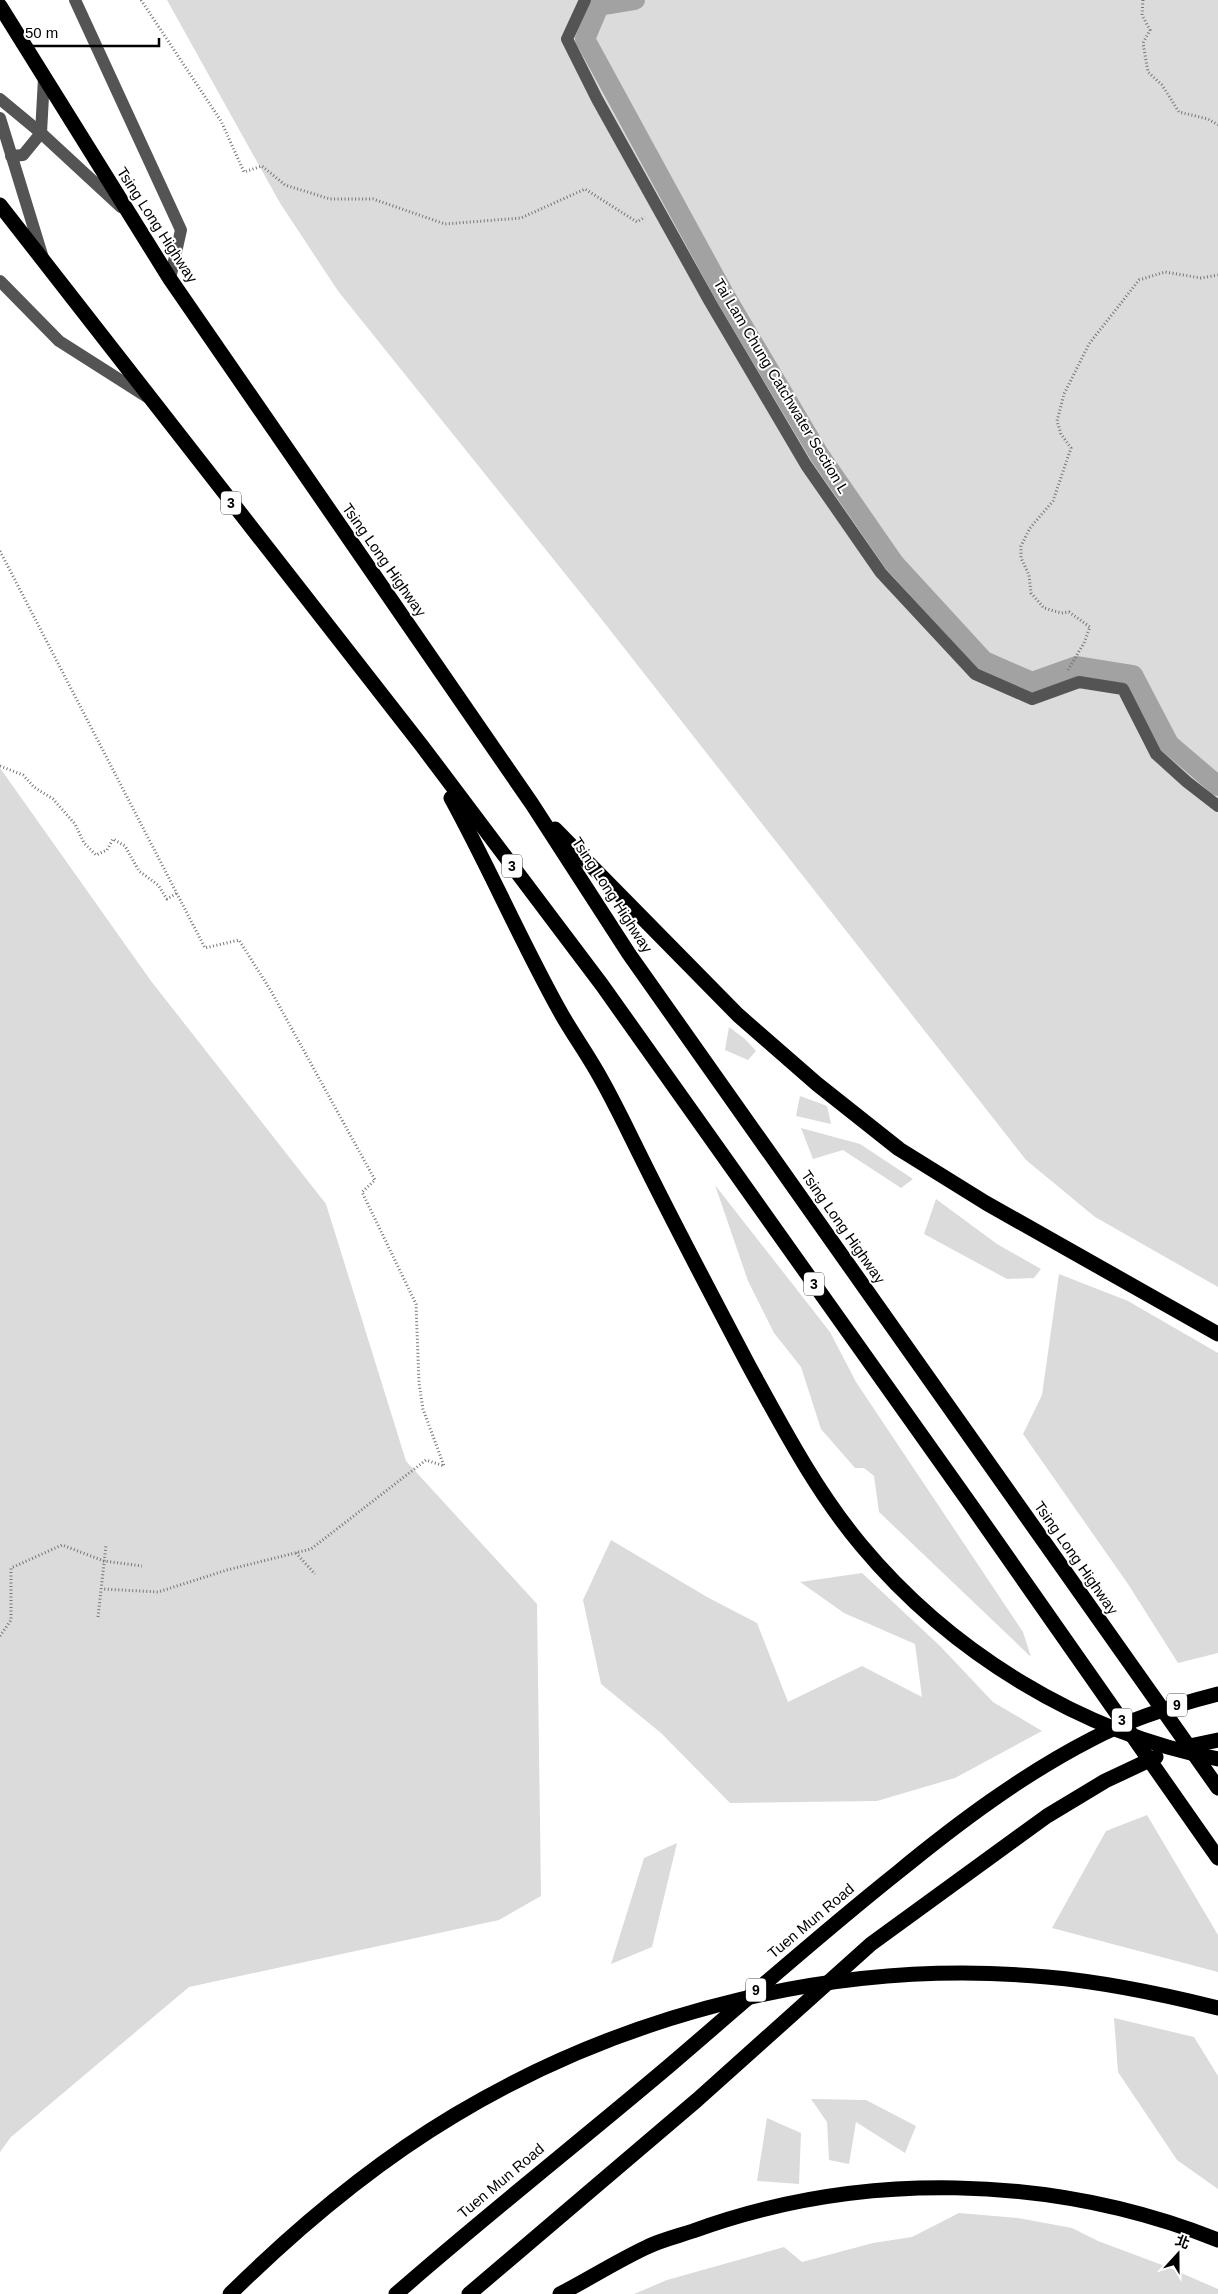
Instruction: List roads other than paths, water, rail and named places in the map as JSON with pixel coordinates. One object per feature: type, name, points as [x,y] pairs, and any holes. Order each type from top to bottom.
[{"type":"highway","name":"Tsing Long Highway","points":[[0,6],[170,280],[532,804],[629,954],[1218,1788]]},
{"type":"highway","name":"3","points":[[0,205],[422,746],[602,985],[1218,1858]]},
{"type":"highway","points":[[422,746],[459,812],[562,1015],[597,1072],[672,1220],[790,1442],[825,1498],[862,1546],[905,1591],[982,1657],[1057,1701],[1123,1732],[1185,1753],[1218,1759]]},
{"type":"highway","points":[[532,804],[738,1015],[817,1084],[899,1149],[986,1203],[1218,1334]]},
{"type":"highway","name":"Tuen Mun Road","points":[[396,2294],[668,2066],[820,1935],[941,1838],[1023,1778],[1092,1739],[1137,1718],[1218,1694]]},
{"type":"highway","points":[[469,2294],[697,2100],[871,1944],[1047,1816],[1105,1781],[1162,1754],[1218,1740]]},
{"type":"highway","points":[[230,2294],[334,2200],[424,2134],[516,2081],[593,2047],[660,2022],[751,1998],[794,1989],[895,1976],[996,1974],[1046,1977],[1143,1990],[1218,2008]]},
{"type":"highway","points":[[560,2294],[647,2247],[712,2223],[787,2203],[874,2191],[969,2188],[1033,2193],[1103,2205],[1152,2217],[1218,2240]]},
{"type":"lane","points":[[76,0],[180,230],[170,280]]},
{"type":"lane","name":"Tai Lam Chung Catchwater Section L","points":[[585,0],[567,39],[710,302],[806,465],[881,573],[975,674],[1032,699],[1079,682],[1123,689],[1156,754],[1187,782],[1218,806]]},
{"type":"lane","points":[[12,156],[23,155],[41,133],[44,78]]},
{"type":"lane","points":[[0,99],[41,133],[127,213]]},
{"type":"lane","points":[[0,118],[43,258]]},
{"type":"lane","points":[[0,282],[59,341],[149,398]]},
{"type":"waterway","points":[[635,0],[599,6],[585,39],[724,294],[820,456],[894,563],[984,661],[1032,682],[1077,666],[1133,675],[1169,744],[1218,786]]}]
